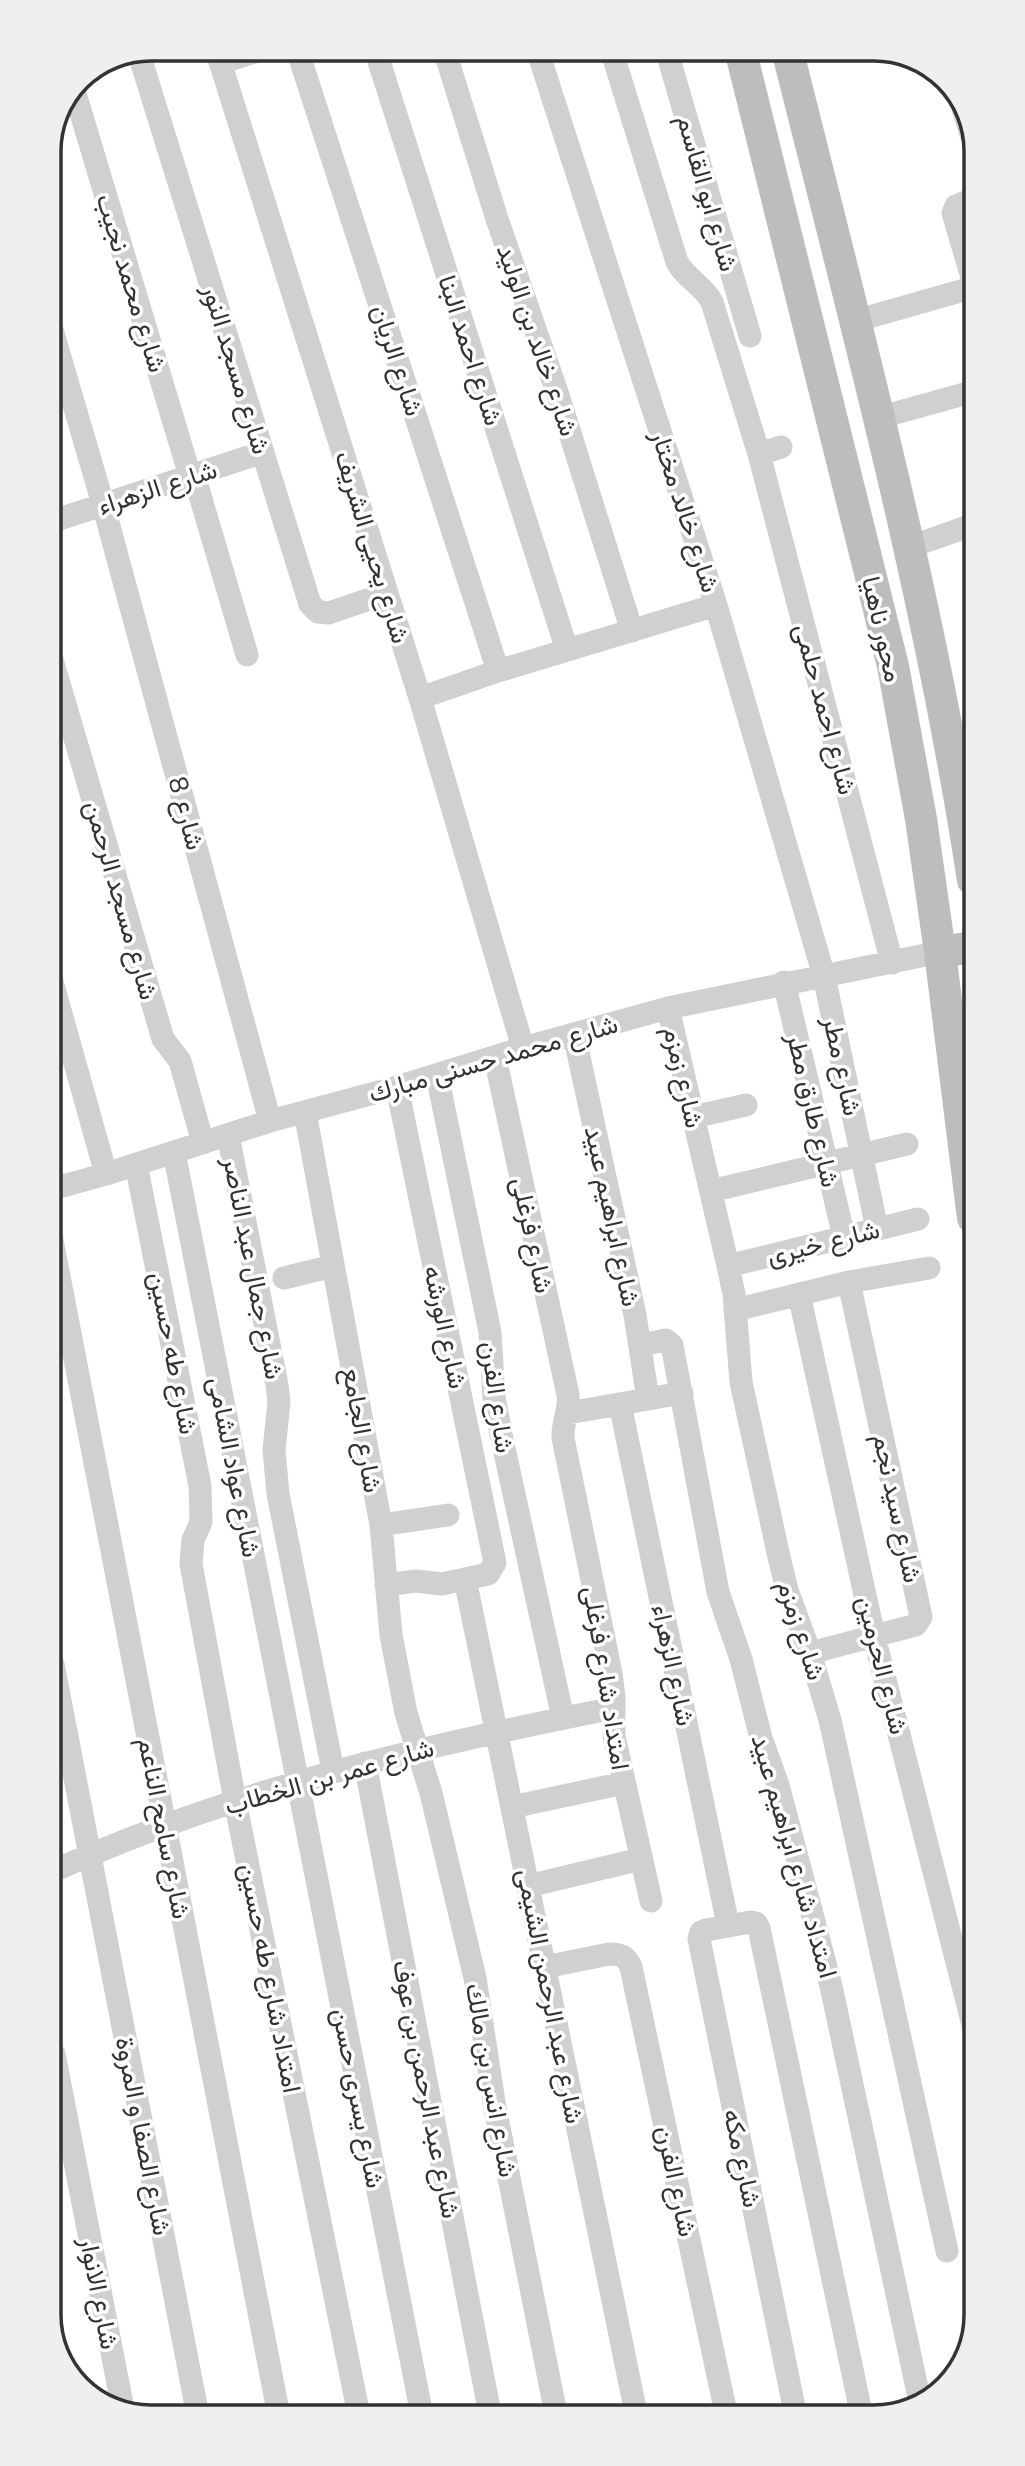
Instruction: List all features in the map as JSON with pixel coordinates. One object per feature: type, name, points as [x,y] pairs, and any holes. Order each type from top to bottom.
[{"type":"main road","name":"محور ناهيا","points":[[743,61],[892,666],[921,819],[964,1145]]},
{"type":"main road","name":"محور ناهيا","points":[[790,61],[910,547],[964,826]]},
{"type":"main road","points":[[940,952],[964,948]]},
{"type":"street","name":"شارع يحيى الشريف","points":[[220,61],[420,698],[523,1048]]},
{"type":"street","name":"شارع الريان","points":[[301,61],[498,671]]},
{"type":"street","name":"شارع احمد البنا","points":[[379,61],[567,650]]},
{"type":"street","name":"شارع خالد بن الوليد","points":[[448,61],[497,219],[558,395],[632,631]]},
{"type":"street","name":"شارع خالد مختار","points":[[541,61],[716,605],[824,976]]},
{"type":"street","points":[[615,61],[677,262],[688,277],[702,287],[712,302],[759,454],[781,447]]},
{"type":"street","name":"شارع ابو القاسم","points":[[670,61],[750,336]]},
{"type":"street","name":"شارع مسجد النور","points":[[142,62],[313,608],[317,612],[329,613],[387,593]]},
{"type":"street","name":"شارع محمد نجيب","points":[[77,101],[247,655]]},
{"type":"street","points":[[964,203],[956,206],[953,213],[964,250]]},
{"type":"street","points":[[855,321],[964,290]]},
{"type":"street","name":"شارع 8","points":[[61,361],[103,504],[270,1121]]},
{"type":"street","points":[[878,418],[964,394]]},
{"type":"street","name":"شارع الزهراء","points":[[61,518],[263,452]]},
{"type":"street","name":"شارع احمد حلمى","points":[[759,454],[892,963]]},
{"type":"street","points":[[910,547],[964,528]]},
{"type":"street","points":[[420,698],[498,671],[716,605]]},
{"type":"street","name":"شارع مسجد الرحمن","points":[[61,691],[163,1039],[180,1061],[203,1143]]},
{"type":"street","name":"شارع محمد حسنى مبارك","points":[[61,1186],[270,1121],[667,1008],[940,952]]},
{"type":"street","name":"شارع مطر","points":[[824,976],[877,1229]]},
{"type":"street","name":"شارع طارق مطر","points":[[784,982],[844,1237]]},
{"type":"street","name":"شارع زمزم","points":[[667,1008],[728,1265],[741,1382],[776,1544],[787,1590],[810,1653],[837,1754],[947,2251]]},
{"type":"street","points":[[61,1014],[106,1174]]},
{"type":"street","name":"شارع ابراهيم عبيد","points":[[574,1034],[640,1345],[648,1399]]},
{"type":"street","name":"شارع فرغلى","points":[[495,1057],[568,1395],[568,1413]]},
{"type":"street","name":"شارع الفرن","points":[[437,1075],[490,1332],[494,1397],[502,1439],[563,1718]]},
{"type":"street","name":"شارع الورشه","points":[[397,1087],[494,1559],[494,1567],[488,1574],[465,1579]]},
{"type":"street","points":[[693,1117],[746,1105]]},
{"type":"street","name":"شارع الجامع","points":[[305,1112],[381,1525],[391,1635],[417,1749]]},
{"type":"street","name":"شارع جمال عبد الناصر","points":[[228,1135],[279,1402],[274,1450],[278,1494],[333,1771]]},
{"type":"street","points":[[711,1191],[907,1144]]},
{"type":"street","name":"شارع عواد الشامى","points":[[174,1152],[296,1782]]},
{"type":"street","name":"شارع طه حسين","points":[[136,1164],[200,1486],[201,1522],[193,1539]]},
{"type":"street","name":"شارع خيرى","points":[[728,1265],[918,1219]]},
{"type":"street","points":[[284,1278],[333,1266]]},
{"type":"street","points":[[735,1310],[849,1282],[929,1268]]},
{"type":"street","name":"شارع سيد نجم","points":[[810,1653],[916,1625],[921,1617],[849,1282]]},
{"type":"street","name":"شارع سامح الناعم","points":[[61,1287],[277,2405]]},
{"type":"street","name":"شارع الحرمين","points":[[799,1294],[874,1636],[964,1991]]},
{"type":"street","name":"امتداد شارع ابراهيم عبيد","points":[[640,1345],[666,1340],[671,1342],[718,1592],[741,1659],[761,1738],[778,1785],[831,1986],[918,2392]]},
{"type":"street","points":[[568,1413],[682,1394]]},
{"type":"street","name":"شارع الزهراء","points":[[620,1404],[728,1925]]},
{"type":"street","name":"امتداد شارع فرغلى","points":[[568,1413],[564,1421],[563,1438],[611,1673],[614,1736],[651,1901]]},
{"type":"street","points":[[381,1525],[448,1515]]},
{"type":"street","name":"امتداد شارع طه حسين","points":[[193,1539],[191,1564],[235,1801],[357,2405]]},
{"type":"street","points":[[386,1585],[416,1581],[442,1584],[465,1579]]},
{"type":"street","name":"شارع عبد الرحمن الشيمى","points":[[465,1579],[634,2405]]},
{"type":"street","name":"شارع الصفا و المروة","points":[[61,1706],[196,2405]]},
{"type":"street","name":"شارع عمر بن الخطاب","points":[[61,1867],[165,1825],[333,1771],[497,1731],[614,1709]]},
{"type":"street","name":"شارع انس بن مالك","points":[[417,1749],[429,1786],[475,1978],[496,2115],[554,2405]]},
{"type":"street","name":"شارع عبد الرحمن بن عوف","points":[[365,1763],[488,2405]]},
{"type":"street","name":"شارع يسرى حسن","points":[[296,1782],[420,2405]]},
{"type":"street","points":[[512,1807],[624,1783]]},
{"type":"street","points":[[528,1886],[641,1859]]},
{"type":"street","points":[[728,1925],[751,1922],[759,1928],[860,2405]]},
{"type":"street","name":"شارع مكه","points":[[728,1925],[706,1930],[701,1933],[699,1939],[794,2405]]},
{"type":"street","name":"شارع الفرن","points":[[545,1967],[609,1954],[620,1954],[631,1967],[724,2405]]},
{"type":"street","name":"شارع الانوار","points":[[61,2090],[121,2399]]}]
